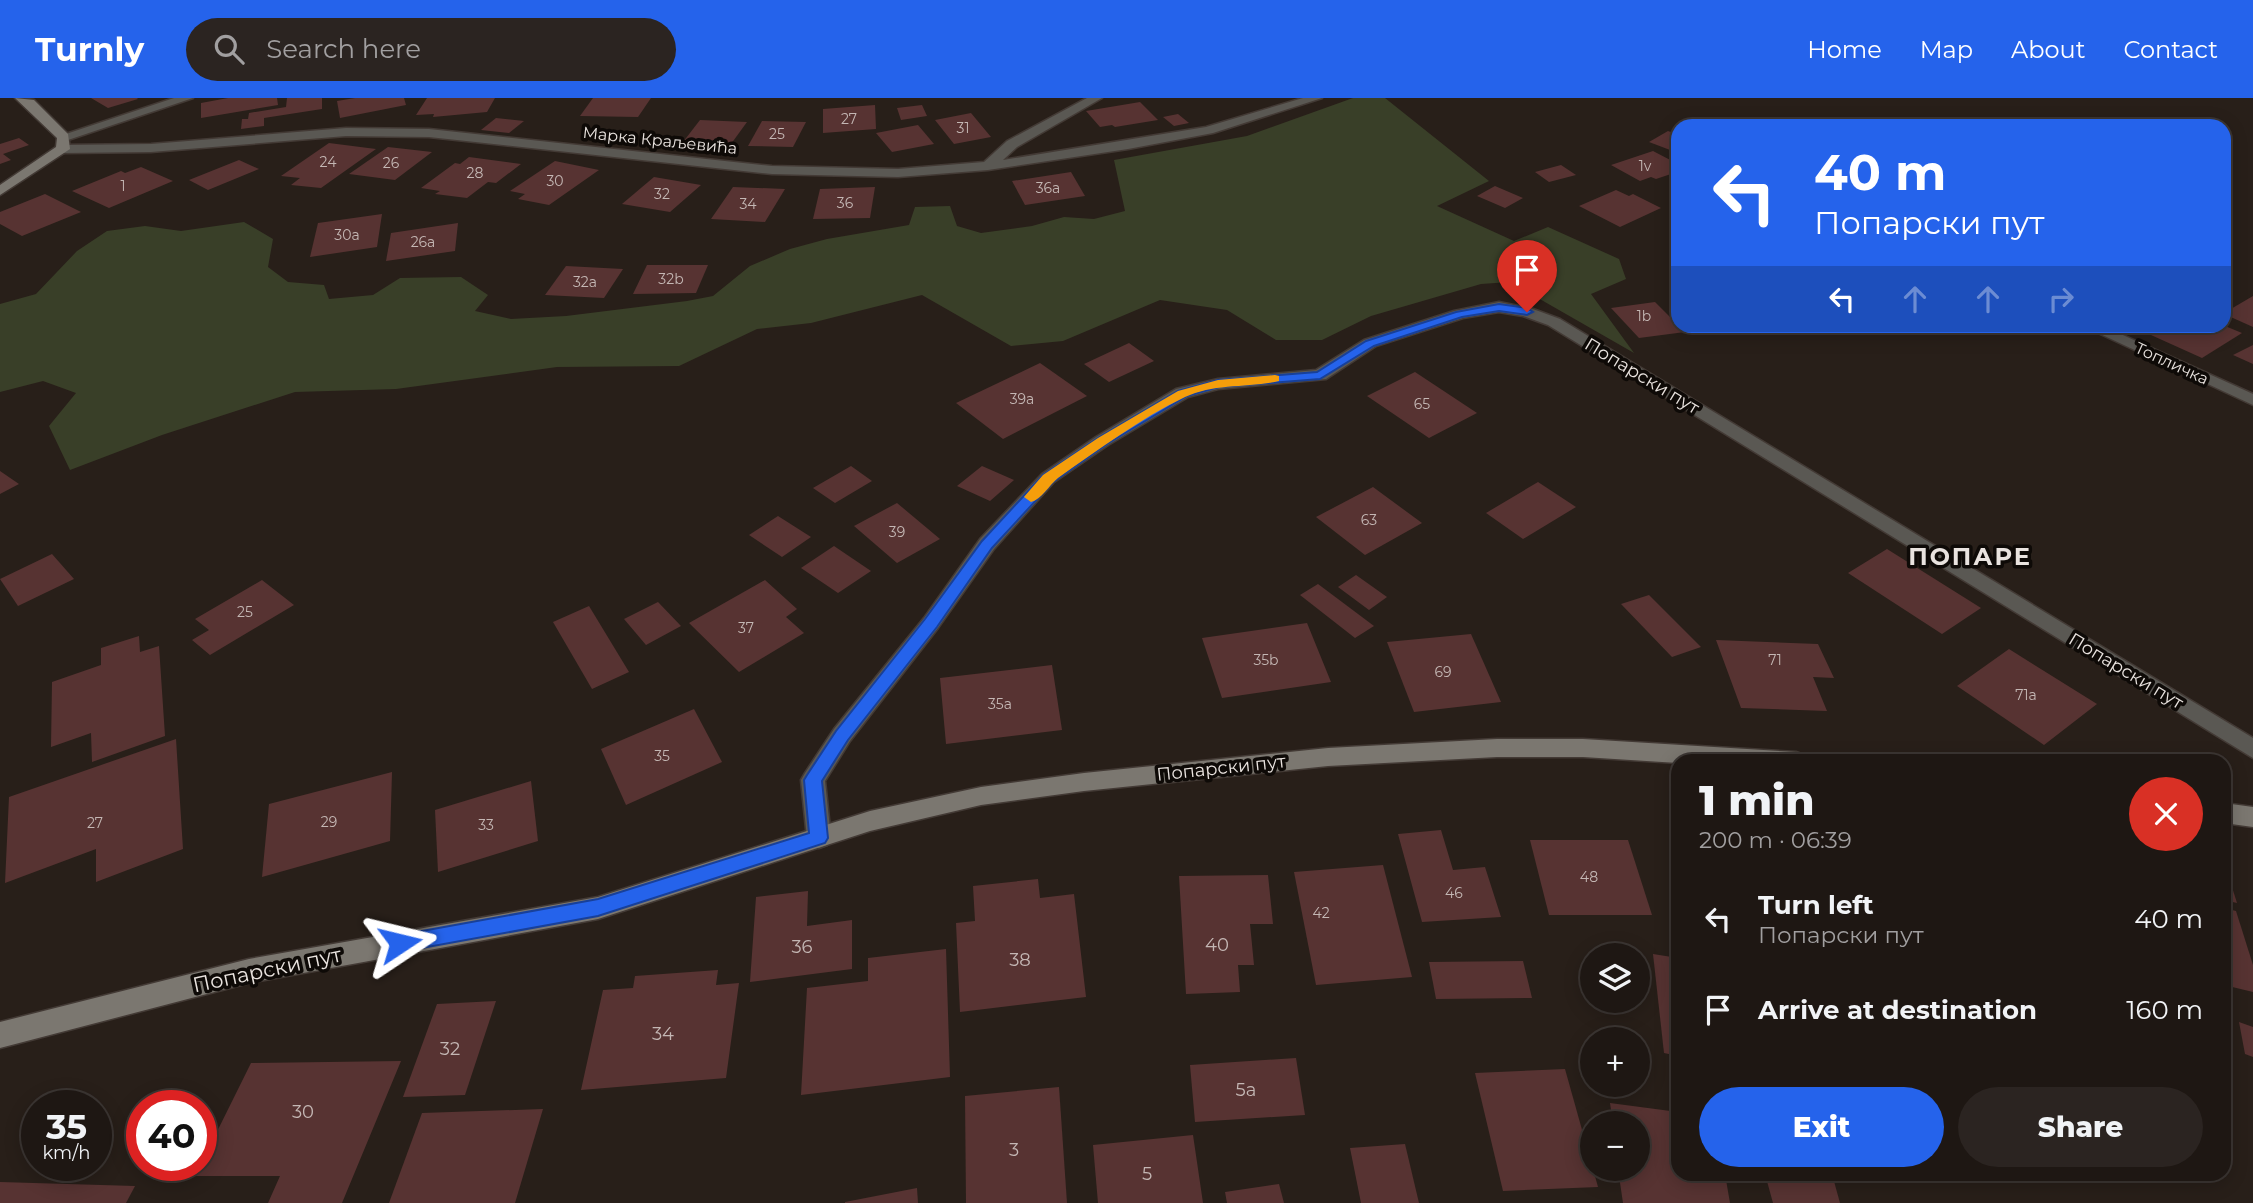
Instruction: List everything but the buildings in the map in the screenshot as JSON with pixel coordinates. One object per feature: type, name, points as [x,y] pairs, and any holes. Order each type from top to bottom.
[{"type":"street","points":[[21,98],[30,103],[63,143]]},
{"type":"street","points":[[0,191],[63,143],[187,98]]},
{"type":"street","points":[[988,166],[1012,144],[1096,98]]},
{"type":"street","name":"Марка Краљевића","points":[[63,143],[151,148],[377,131],[429,133],[821,173],[898,173],[988,166],[1128,145],[1208,130],[1316,98]]},
{"type":"street","name":"Попарски пут","points":[[819,838],[813,780],[842,735],[931,623],[987,544],[1048,478],[1102,441],[1182,393],[1218,384],[1320,375],[1370,343],[1460,314],[1499,307],[1527,312],[1554,322],[2253,749]]},
{"type":"street","name":"Топличка","points":[[2106,333],[2253,400]]},
{"type":"street","name":"Попарски пут","points":[[0,1035],[249,971],[598,908],[819,838],[928,807],[981,796],[1084,782],[1328,757],[1497,748],[1583,748],[1681,754]]},
{"type":"street","points":[[2231,814],[2253,817]]},
{"type":"green space","points":[[1353,98],[1385,98],[1489,181],[1437,206],[1514,241],[1548,227],[1619,259],[1626,279],[1591,294],[1634,353],[1510,282],[1481,284],[1371,316],[1322,340],[1276,340],[1227,310],[1160,300],[1063,341],[1011,346],[922,295],[811,323],[757,329],[679,366],[557,367],[396,389],[295,392],[162,435],[70,470],[49,426],[76,393],[43,381],[0,392],[0,304],[36,294],[77,251],[107,231],[145,226],[181,231],[244,222],[273,239],[268,267],[288,282],[324,285],[329,299],[373,295],[400,278],[461,277],[488,295],[475,311],[511,319],[566,316],[713,296],[750,266],[790,249],[827,239],[909,225],[915,207],[950,206],[957,226],[981,233],[1032,226],[1064,217],[1094,219],[1125,211],[1114,160],[1247,136]]},
{"type":"slow traffic","points":[[1031,497],[1048,478],[1102,441],[1182,393],[1218,384],[1275,379]]},
{"type":"district","name":"ПОПАРЕ","points":[[1970,557]]},
{"type":"route","points":[[400,943],[598,908],[819,838],[813,780],[842,735],[931,623],[987,544],[1048,478],[1102,441],[1182,393],[1218,384],[1320,375],[1370,343],[1460,314],[1499,307],[1527,312]]}]
